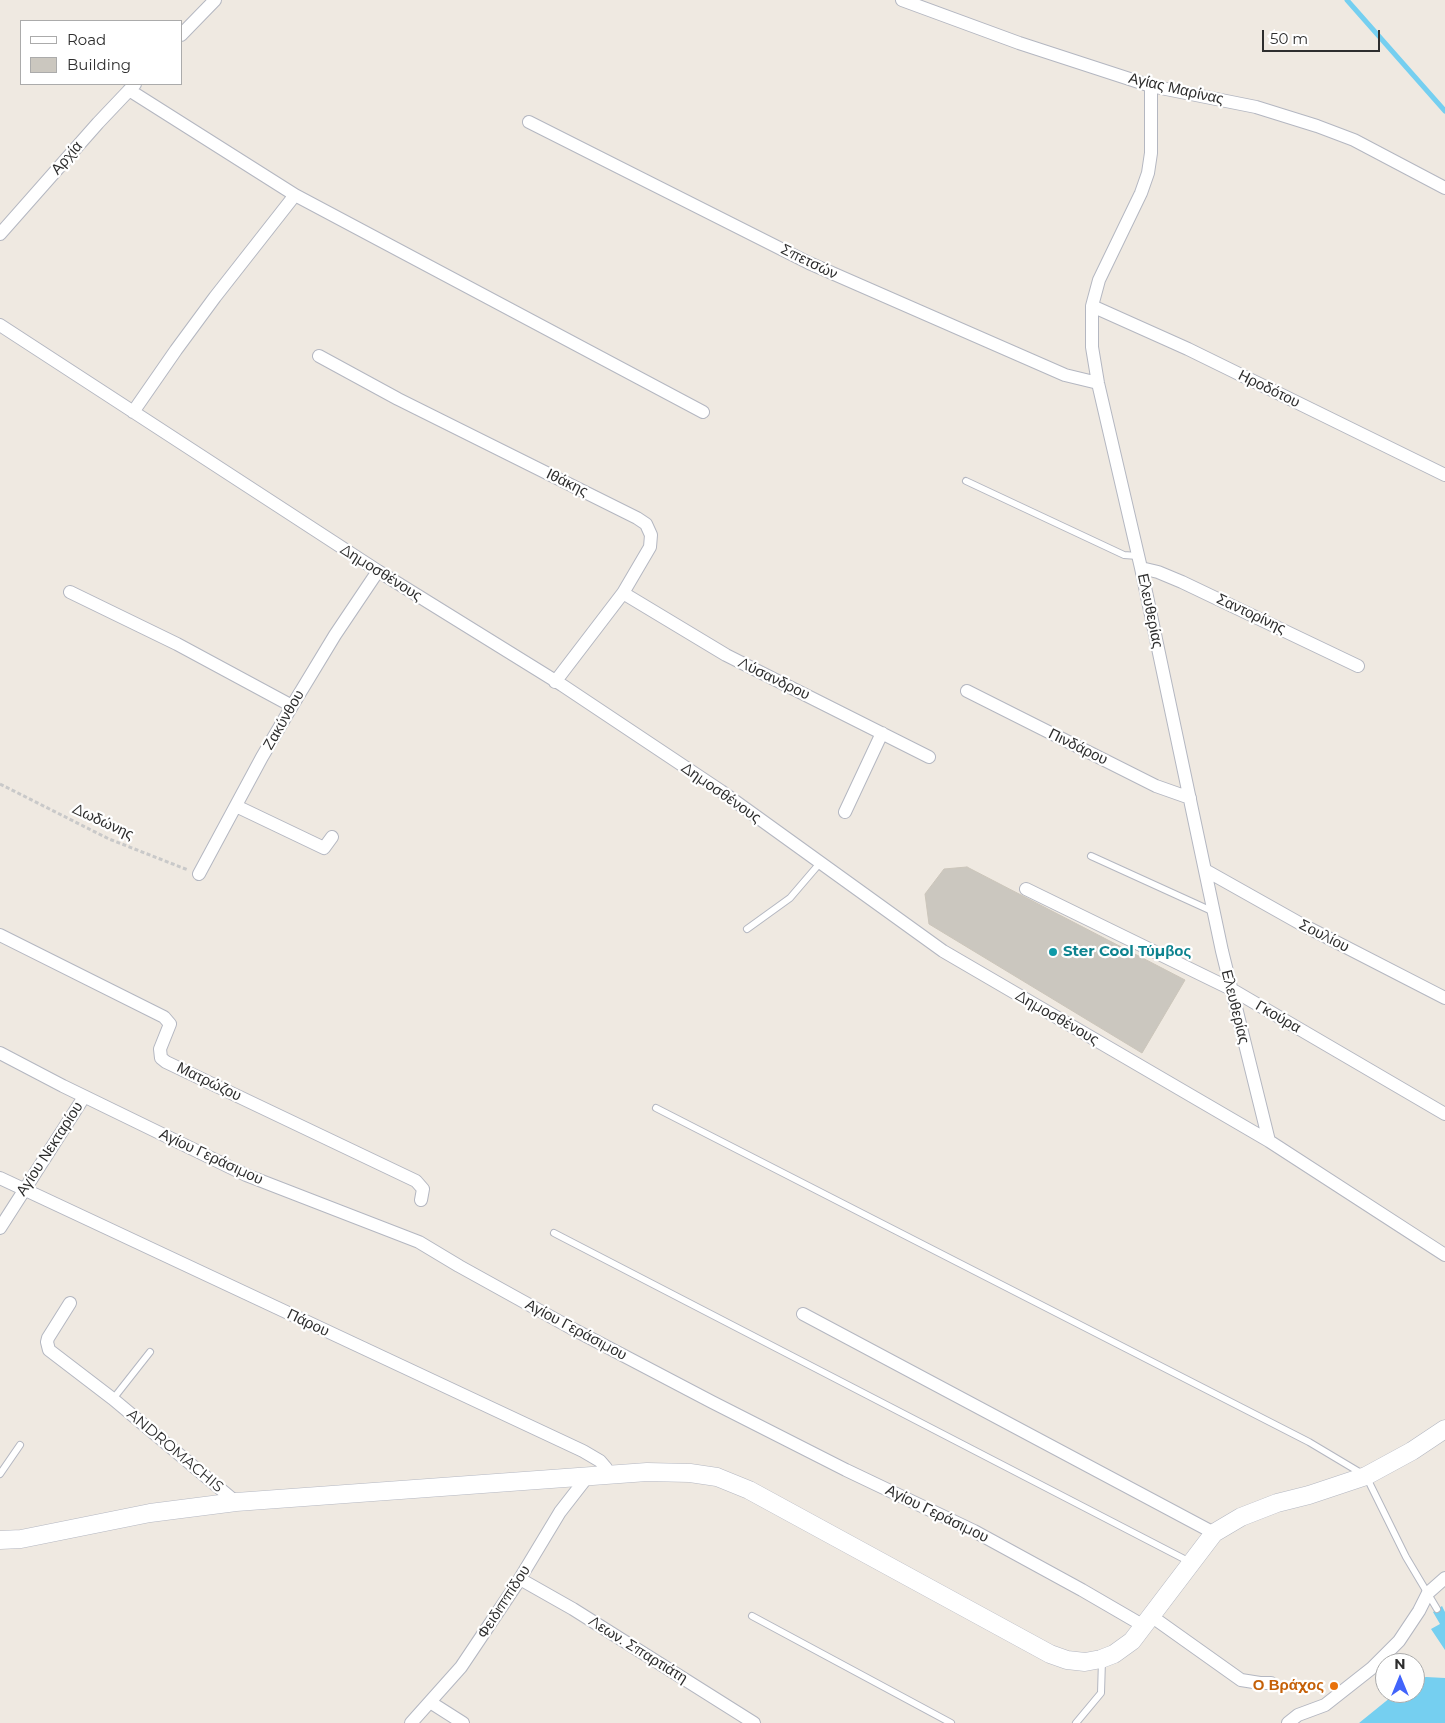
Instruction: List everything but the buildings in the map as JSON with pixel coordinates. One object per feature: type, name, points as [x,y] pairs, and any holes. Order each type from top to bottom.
[{"type":"main road","points":[[0,1540],[21,1539],[150,1513],[236,1502],[588,1476],[677,1472],[712,1476],[765,1498],[1053,1655],[1079,1662],[1102,1659],[1124,1648],[1136,1637],[1214,1533],[1241,1517],[1277,1503],[1309,1495],[1366,1476],[1412,1451],[1445,1429]]},
{"type":"street","points":[[182,34],[215,0]]},
{"type":"street","name":"Αγίας Μαρίνας","points":[[902,0],[1019,43],[1150,86],[1256,108],[1317,126],[1362,144],[1445,188]]},
{"type":"street","name":"Ελευθερίας","points":[[1150,86],[1151,153],[1148,173],[1141,193],[1099,280],[1092,306],[1092,347],[1098,383],[1140,562],[1231,989],[1268,1141]]},
{"type":"street","points":[[132,87],[295,195],[703,412]]},
{"type":"street","name":"Αρχία","points":[[0,234],[132,87]]},
{"type":"street","name":"Σπετσών","points":[[529,122],[809,263],[1065,375],[1098,383]]},
{"type":"street","points":[[133,412],[215,297],[295,195]]},
{"type":"street","name":"Ηροδότου","points":[[1092,306],[1188,349],[1445,475]]},
{"type":"street","name":"Δημοσθένους","points":[[0,325],[721,791],[943,951],[1268,1141],[1445,1255]]},
{"type":"street","name":"Ιθάκης","points":[[319,356],[398,399],[646,524],[651,535],[650,547],[623,593],[555,682]]},
{"type":"street","name":"Σαντορίνης","points":[[1140,562],[1358,666]]},
{"type":"street","name":"Ζακύνθου","points":[[199,874],[292,706],[335,635],[378,571]]},
{"type":"street","points":[[70,592],[177,644],[292,706]]},
{"type":"street","name":"Λύσανδρου","points":[[623,593],[726,655],[928,757]]},
{"type":"street","name":"Πινδάρου","points":[[968,691],[1156,786],[1190,798]]},
{"type":"street","points":[[845,812],[882,733]]},
{"type":"street","points":[[236,806],[324,848],[332,837]]},
{"type":"street","name":"Σουλίου","points":[[1205,870],[1301,924],[1445,998]]},
{"type":"street","name":"Γκούρα","points":[[1026,890],[1231,989],[1445,1114]]},
{"type":"street","name":"Ματρώζου","points":[[0,935],[164,1017],[170,1024],[160,1049],[161,1058],[166,1062],[416,1181],[423,1189],[421,1200]]},
{"type":"street","name":"Αγίου Γεράσιμου","points":[[0,1053],[84,1097],[246,1175],[419,1242],[571,1328],[712,1402],[846,1470],[974,1531],[1082,1590],[1147,1621],[1241,1680],[1271,1683]]},
{"type":"street","name":"Αγίου Νεκταρίου","points":[[0,1228],[84,1097]]},
{"type":"street","name":"Πάρου","points":[[0,1178],[583,1451],[600,1461],[606,1468],[608,1475]]},
{"type":"street","name":"ANDROMACHIS","points":[[70,1303],[48,1338],[47,1346],[49,1350],[113,1399],[236,1502]]},
{"type":"street","points":[[803,1314],[1214,1533]]},
{"type":"street","name":"Φειδιππίδου","points":[[411,1723],[461,1667],[520,1579],[560,1512],[588,1476]]},
{"type":"street","points":[[1288,1723],[1298,1715],[1325,1705],[1372,1668],[1399,1641],[1420,1612],[1428,1593],[1445,1578]]},
{"type":"street","name":"Λεων. Σπαρτιάτη","points":[[520,1579],[573,1609],[754,1723]]},
{"type":"street","points":[[430,1702],[463,1723]]},
{"type":"lane","points":[[966,481],[1140,562]]},
{"type":"lane","points":[[1091,856],[1214,912]]},
{"type":"lane","points":[[747,928],[790,898],[820,863]]},
{"type":"lane","points":[[656,1108],[1309,1442],[1366,1476],[1406,1557],[1437,1609]]},
{"type":"lane","points":[[554,1233],[1191,1563]]},
{"type":"lane","name":"ANDROMACHIS","points":[[113,1399],[150,1352]]},
{"type":"lane","points":[[0,1474],[20,1445]]},
{"type":"lane","points":[[752,1616],[951,1723]]},
{"type":"lane","points":[[1076,1723],[1102,1692],[1102,1659]]},
{"type":"path","name":"Δωδώνης","points":[[0,784],[109,839],[199,874]]},
{"type":"water","points":[[1442,1606],[1445,1612],[1445,1650],[1431,1629],[1440,1624],[1433,1612]]},
{"type":"water","points":[[1425,1677],[1445,1678],[1445,1723],[1359,1723],[1384,1703],[1425,1703]]},
{"type":"waterway","points":[[1347,0],[1445,111]]},
{"type":"place","name":"Ster Cool Τύμβος","points":[[1053,952]]},
{"type":"place","name":"Ο Βράχος","points":[[1334,1686]]}]
